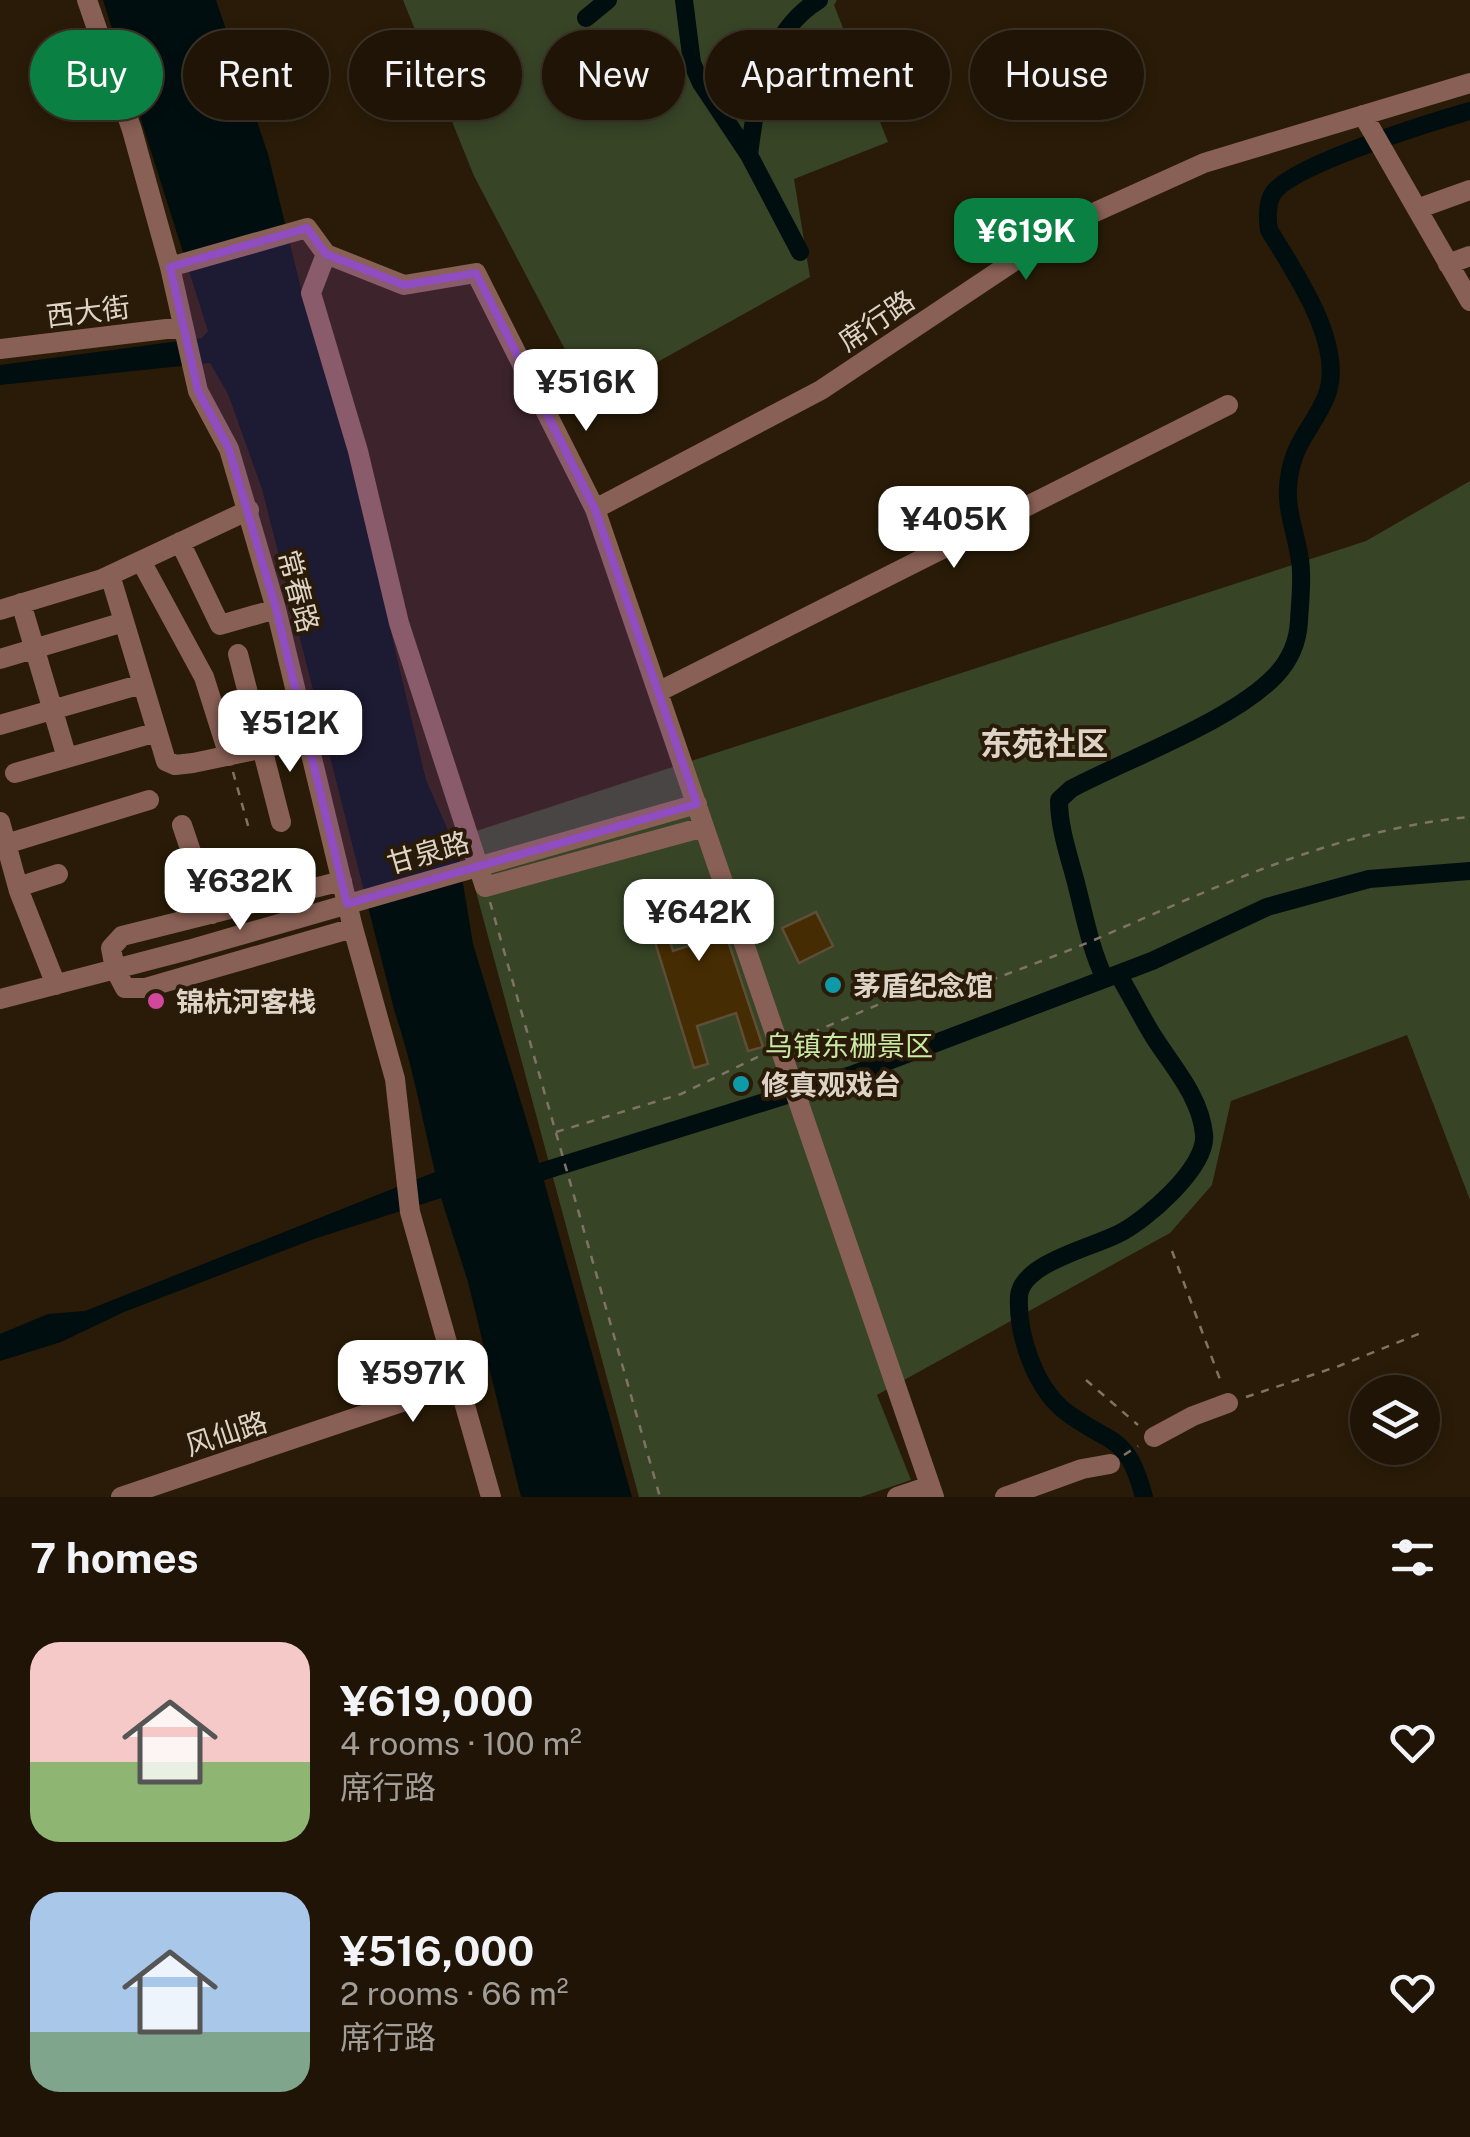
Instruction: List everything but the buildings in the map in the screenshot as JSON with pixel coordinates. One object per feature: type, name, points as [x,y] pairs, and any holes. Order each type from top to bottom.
[{"type":"street","name":"常春路","points":[[87,0],[132,130],[170,267],[198,391],[229,449],[276,610],[353,928],[395,1079],[410,1212],[491,1497]]},
{"type":"street","name":"席行路","points":[[596,508],[821,390],[1070,223],[1204,163],[1367,122],[1470,83]]},
{"type":"street","points":[[1367,122],[1470,301]]},
{"type":"street","points":[[1417,208],[1470,190]]},
{"type":"street","points":[[170,267],[307,228],[326,254],[404,285],[476,273],[596,508],[932,1491],[897,1497]]},
{"type":"street","points":[[326,254],[311,293],[358,452],[399,623],[486,886],[704,827]]},
{"type":"street","points":[[1448,264],[1470,256]]},
{"type":"street","name":"西大街","points":[[0,349],[184,331]]},
{"type":"street","points":[[658,692],[1228,405]]},
{"type":"street","points":[[0,610],[110,575],[248,510]]},
{"type":"street","points":[[180,542],[220,626],[276,610]]},
{"type":"street","points":[[141,561],[204,678],[229,756]]},
{"type":"street","points":[[110,575],[166,761],[175,765],[308,740]]},
{"type":"street","points":[[21,604],[67,758]]},
{"type":"street","points":[[0,659],[124,622]]},
{"type":"street","points":[[238,654],[282,822]]},
{"type":"street","points":[[0,725],[142,684]]},
{"type":"street","points":[[14,773],[157,732]]},
{"type":"street","points":[[6,844],[150,800]]},
{"type":"street","name":"甘泉路","points":[[0,1000],[696,804]]},
{"type":"street","points":[[0,822],[18,887],[56,985]]},
{"type":"street","points":[[182,826],[212,914]]},
{"type":"street","points":[[18,887],[58,874]]},
{"type":"street","points":[[342,881],[122,936],[111,948],[115,969],[125,988],[145,988],[353,928]]},
{"type":"street","name":"风仙路","points":[[121,1497],[461,1382]]},
{"type":"street","points":[[1154,1437],[1228,1403]]},
{"type":"street","points":[[1005,1497],[1082,1469],[1110,1464]]},
{"type":"path","points":[[229,756],[249,829]]},
{"type":"path","points":[[556,1132],[681,1094],[779,1047],[954,973],[958,993],[1081,946],[1254,871],[1363,836],[1470,817]]},
{"type":"path","points":[[486,886],[660,1497]]},
{"type":"path","points":[[1172,1251],[1228,1403],[1339,1366],[1420,1333]]},
{"type":"path","points":[[1086,1380],[1154,1437],[1110,1464]]},
{"type":"highlighted area","points":[[307,228],[326,254],[404,285],[476,273],[595,509],[697,804],[347,904],[276,609],[229,449],[198,391],[170,267]]},
{"type":"green space","points":[[403,0],[837,0],[834,5],[844,30],[705,30],[705,120],[879,120],[888,142],[794,179],[810,277],[591,399],[474,176],[451,120],[522,120],[522,30],[415,30]]},
{"type":"green space","name":"乌镇东栅景区","points":[[1470,481],[1470,1200],[1407,1035],[1231,1101],[1212,1185],[1170,1233],[877,1395],[911,1480],[861,1497],[639,1497],[461,836],[1366,541]]},
{"type":"shaded area","points":[[103,0],[216,0],[226,30],[183,30],[183,120],[257,120],[268,154],[305,305],[352,434],[393,641],[426,780],[458,853],[473,944],[534,1145],[632,1497],[521,1497],[468,1282],[441,1198],[314,1239],[124,1312],[61,1342],[0,1361],[0,1334],[48,1314],[85,1311],[435,1172],[262,489],[228,394],[210,363],[0,385],[0,365],[202,338],[208,331],[141,120],[163,120],[163,30],[113,30]]},
{"type":"waterway","points":[[586,18],[608,0]]},
{"type":"waterway","points":[[684,0],[692,63],[701,83],[749,155],[800,252]]},
{"type":"waterway","points":[[749,155],[760,90],[775,48],[801,14],[819,0]]},
{"type":"waterway","points":[[1105,979],[1091,943],[1067,850],[1059,800],[1071,789],[1234,708],[1276,675],[1297,636],[1301,575],[1289,509],[1289,478],[1299,444],[1321,408],[1331,377],[1324,333],[1315,310],[1269,230],[1272,196],[1287,181],[1335,157],[1470,111]]},
{"type":"waterway","points":[[518,1179],[854,1074],[1152,961],[1267,907],[1369,879],[1470,871]]},
{"type":"waterway","points":[[1118,974],[1191,1093],[1201,1120],[1203,1147],[1186,1177],[1143,1218],[1118,1234],[1032,1274],[1023,1284],[1019,1311],[1030,1360],[1045,1389],[1066,1412],[1124,1451],[1144,1497]]},
{"type":"place","name":"茅盾纪念馆","points":[[833,985]]},
{"type":"place","name":"锦杭河客栈","points":[[156,1001]]},
{"type":"place","name":"修真观戏台","points":[[741,1084]]},
{"type":"district","name":"东苑社区","points":[[1044,743]]}]
